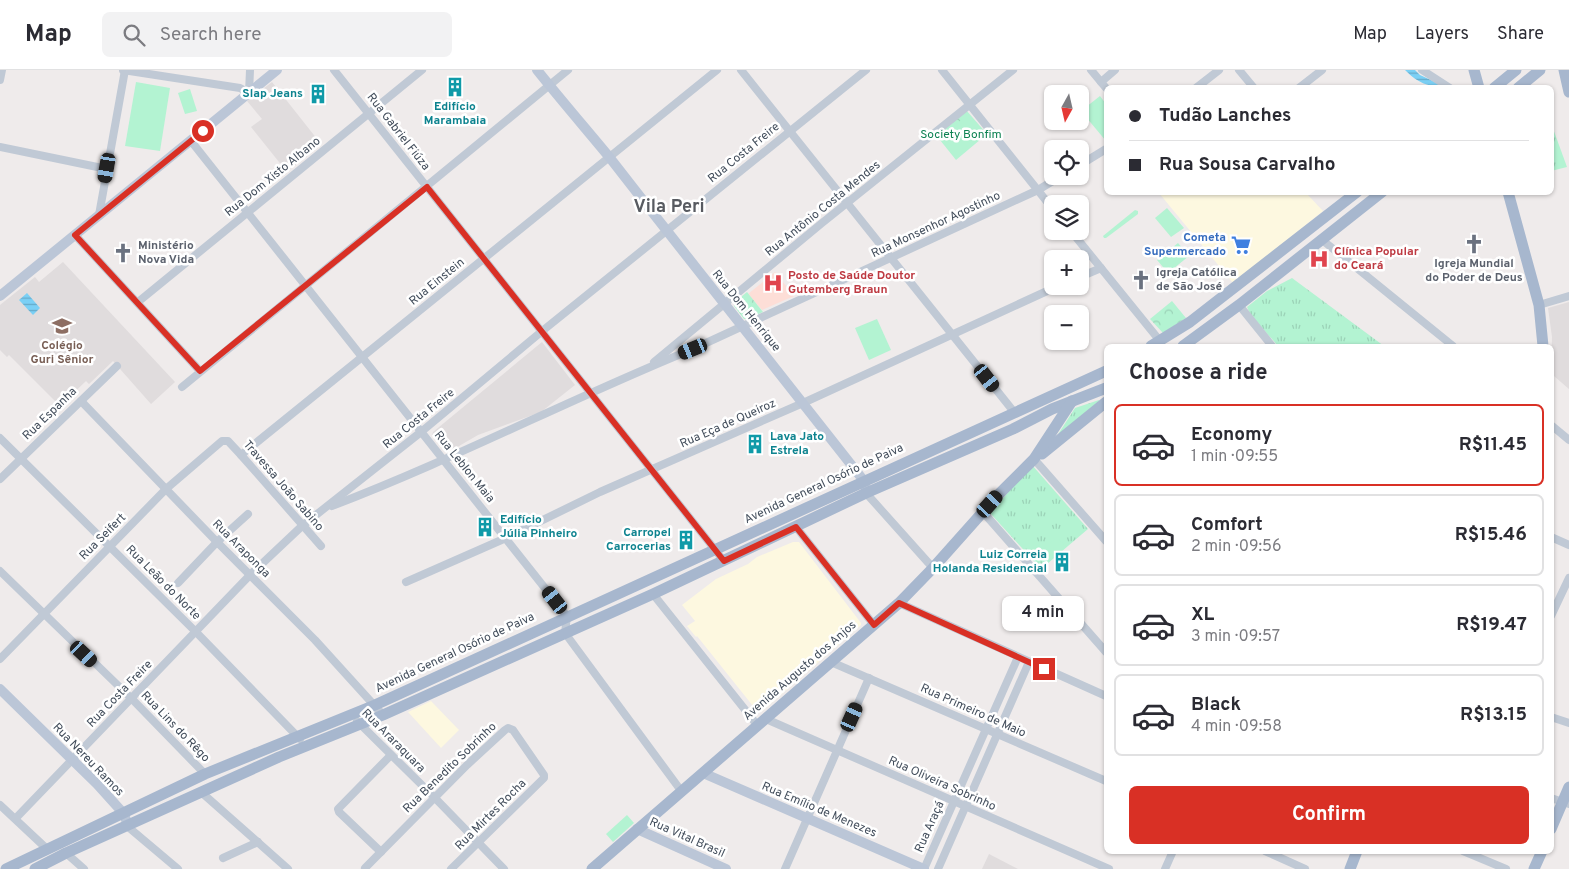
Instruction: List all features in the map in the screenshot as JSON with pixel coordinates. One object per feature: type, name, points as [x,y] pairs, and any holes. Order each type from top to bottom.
[{"type":"main road","points":[[1474,70],[1478,85]]},
{"type":"main road","points":[[1498,85],[1516,70]]},
{"type":"main road","points":[[1522,85],[1540,70]]},
{"type":"main road","points":[[1564,70],[1569,92]]},
{"type":"main road","points":[[1156,343],[1190,322],[1353,195]]},
{"type":"main road","points":[[1186,344],[1239,305],[1378,195]]},
{"type":"main road","points":[[1509,195],[1539,304],[1543,344]]},
{"type":"main road","name":"Avenida General Osório de Paiva","points":[[6,869],[204,774],[375,705],[1104,372]]},
{"type":"main road","name":"Avenida Augusto dos Anjos","points":[[592,869],[899,603],[934,568],[1034,458],[1071,402],[1092,378]]},
{"type":"main road","name":"Avenida General Osório de Paiva","points":[[35,869],[201,792],[361,725],[653,594],[866,493],[1104,389]]},
{"type":"main road","name":"Avenida Augusto dos Anjos","points":[[1034,458],[1045,452],[1104,404]]},
{"type":"main road","points":[[430,679],[437,691]]},
{"type":"main road","points":[[1554,824],[1566,803],[1569,787]]},
{"type":"main road","points":[[1350,869],[1356,854]]},
{"type":"main road","points":[[1534,869],[1541,854]]},
{"type":"street","points":[[0,80],[2,70]]},
{"type":"street","points":[[99,215],[125,70],[240,88],[249,93]]},
{"type":"street","points":[[249,93],[250,70]]},
{"type":"street","points":[[0,296],[277,70]]},
{"type":"street","name":"Rua Gabriel Fiúza","points":[[334,70],[724,561]]},
{"type":"street","name":"Rua Dom Xisto Albano","points":[[138,302],[422,70]]},
{"type":"street","name":"Rua Dom Henrique","points":[[537,70],[609,158],[864,481],[866,493]]},
{"type":"street","points":[[182,387],[568,70]]},
{"type":"street","name":"Rua Einstein","points":[[241,455],[717,70]]},
{"type":"street","points":[[741,70],[1014,412]]},
{"type":"street","name":"Rua Costa Freire","points":[[16,818],[250,575],[302,526],[421,432],[541,332],[866,70]]},
{"type":"street","points":[[942,70],[1044,198]]},
{"type":"street","name":"Rua Antônio Costa Mendes","points":[[649,366],[1013,70]]},
{"type":"street","points":[[1091,70],[1104,86]]},
{"type":"street","points":[[1101,82],[1115,70]]},
{"type":"street","points":[[1200,85],[1219,70]]},
{"type":"street","points":[[1239,70],[1252,85]]},
{"type":"street","points":[[1303,85],[1322,70]]},
{"type":"street","points":[[1422,70],[1445,85]]},
{"type":"street","name":"Rua Leblon Maia","points":[[191,141],[567,616]]},
{"type":"street","points":[[0,147],[107,168]]},
{"type":"street","points":[[1089,159],[1104,150]]},
{"type":"street","name":"Rua Monsenhor Agostinho","points":[[324,510],[443,460],[649,366],[693,349],[1046,185]]},
{"type":"street","points":[[75,235],[200,371]]},
{"type":"street","points":[[1321,239],[1451,344]]},
{"type":"street","points":[[1078,240],[1156,343]]},
{"type":"street","points":[[1089,273],[1101,268]]},
{"type":"street","name":"Rua Eça de Queiroz","points":[[406,582],[506,538],[600,492],[803,403],[1044,292]]},
{"type":"street","points":[[1539,304],[1569,296]]},
{"type":"street","points":[[1239,305],[1270,344]]},
{"type":"street","name":"Rua Espanha","points":[[0,479],[117,366]]},
{"type":"street","name":"Rua Araponga","points":[[80,401],[315,640],[383,715]]},
{"type":"street","points":[[1554,428],[1569,440]]},
{"type":"street","name":"Rua Leão do Norte","points":[[0,438],[196,632],[307,746]]},
{"type":"street","name":"Rua Seifert","points":[[0,659],[166,489],[222,441],[228,441]]},
{"type":"street","name":"Travessa João Sabino","points":[[228,441],[321,546]]},
{"type":"street","points":[[1034,458],[1104,539]]},
{"type":"street","points":[[866,493],[934,568]]},
{"type":"street","points":[[983,512],[1104,650]]},
{"type":"street","points":[[178,583],[217,542],[248,514]]},
{"type":"street","points":[[796,527],[874,625]]},
{"type":"street","points":[[1554,538],[1569,545]]},
{"type":"street","name":"Rua Lins do Rêgo","points":[[0,571],[132,699],[204,774]]},
{"type":"street","points":[[1554,610],[1569,578]]},
{"type":"street","name":"Rua Oliveira Sobrinho","points":[[653,594],[762,722],[838,750],[1109,869]]},
{"type":"street","points":[[899,603],[1104,695]]},
{"type":"street","points":[[567,616],[565,633],[682,792]]},
{"type":"street","name":"Rua Araçá","points":[[924,869],[1018,657]]},
{"type":"street","name":"Rua Primeiro de Maio","points":[[831,662],[1104,780]]},
{"type":"street","name":"Rua Araçá","points":[[938,869],[1029,662]]},
{"type":"street","points":[[784,869],[870,678]]},
{"type":"street","name":"Rua Nereu Ramos","points":[[0,689],[97,784],[124,814],[127,826]]},
{"type":"street","name":"Rua Araraquara","points":[[351,714],[504,869]]},
{"type":"street","points":[[1554,718],[1569,723]]},
{"type":"street","name":"Rua Benedito Sobrinho","points":[[365,868],[467,765],[507,729],[516,732],[545,776]]},
{"type":"street","points":[[380,852],[338,809],[391,755]]},
{"type":"street","name":"Rua Emílio de Menezes","points":[[703,773],[924,869]]},
{"type":"street","name":"Rua Mirtes Rocha","points":[[451,869],[545,776]]},
{"type":"street","points":[[201,792],[288,869]]},
{"type":"street","points":[[1554,799],[1566,803]]},
{"type":"street","points":[[0,805],[47,849]]},
{"type":"street","points":[[127,826],[178,869]]},
{"type":"street","name":"Rua Vital Brasil","points":[[637,830],[726,869]]},
{"type":"street","points":[[224,858],[258,842]]},
{"type":"street","points":[[66,853],[84,869]]},
{"type":"street","points":[[1165,869],[1172,854]]},
{"type":"street","points":[[1272,854],[1305,869]]},
{"type":"street","points":[[1471,854],[1506,869]]},
{"type":"shaded area","points":[[272,82],[321,144],[287,172],[251,127],[262,119],[247,101]]},
{"type":"shaded area","name":"Cometa Supermercado","points":[[1161,195],[1308,195],[1323,211],[1233,283]]},
{"type":"shaded area","name":"Colégio Guri Sênior","points":[[63,262],[175,382],[151,404],[113,361],[89,384],[86,381],[60,406],[9,355],[7,357],[0,350],[0,305],[35,277],[39,282]]},
{"type":"shaded area","name":"Posto de Saúde Doutor Gutemberg Braun","points":[[775,272],[794,296],[762,310],[748,294]]},
{"type":"shaded area","points":[[1569,302],[1569,389],[1554,376],[1554,344],[1552,344],[1548,308]]},
{"type":"shaded area","points":[[542,342],[575,385],[541,412],[478,435],[447,453],[432,435],[433,432]]},
{"type":"shaded area","points":[[793,542],[799,542],[861,625],[761,712],[757,711],[687,626],[695,621],[682,605],[716,579],[748,564],[757,557]]},
{"type":"shaded area","points":[[431,701],[459,730],[441,748],[408,712]]},
{"type":"shaded area","points":[[989,854],[1018,869],[982,869]]},
{"type":"green space","points":[[136,82],[170,88],[160,151],[125,146]]},
{"type":"green space","points":[[190,89],[197,111],[185,114],[178,93]]},
{"type":"green space","points":[[1100,96],[1104,101],[1104,139],[1089,121],[1089,105]]},
{"type":"green space","name":"Society Bonfim","points":[[966,110],[987,134],[956,160],[936,135]]},
{"type":"green space","points":[[966,116],[981,134],[958,153],[942,135]]},
{"type":"green space","points":[[1554,131],[1567,167],[1554,170]]},
{"type":"green space","points":[[1167,208],[1184,228],[1171,237],[1155,218]]},
{"type":"green space","points":[[1135,210],[1138,211],[1138,214],[1104,238],[1103,236]]},
{"type":"green space","points":[[1178,243],[1189,256],[1168,273],[1157,260]]},
{"type":"green space","points":[[1292,278],[1381,344],[1276,344],[1250,314],[1247,307],[1267,291]]},
{"type":"green space","points":[[747,292],[763,312],[744,319],[734,306],[736,301]]},
{"type":"green space","points":[[1172,301],[1186,318],[1163,333],[1150,319]]},
{"type":"green space","points":[[877,319],[891,350],[869,360],[855,328]]},
{"type":"green space","points":[[1099,401],[1057,436],[1075,408]]},
{"type":"green space","points":[[1032,465],[1088,529],[1041,569],[990,513]]},
{"type":"green space","points":[[1057,537],[1066,547],[1048,563],[1039,553]]},
{"type":"green space","points":[[627,815],[634,823],[613,842],[606,834]]},
{"type":"water","points":[[1405,70],[1415,70],[1420,75],[1442,85],[1431,85],[1414,78]]},
{"type":"water","points":[[27,293],[40,308],[33,315],[19,300]]},
{"type":"place","name":"Edifício Marambaia","points":[[455,87]]},
{"type":"place","name":"Slap Jeans","points":[[318,94]]},
{"type":"place","name":"Igreja Mundial do Poder de Deus","points":[[1474,244]]},
{"type":"place","name":"Cometa Supermercado","points":[[1241,245]]},
{"type":"place","name":"Ministério Nova Vida","points":[[123,253]]},
{"type":"place","name":"Clínica Popular do Ceará","points":[[1319,259]]},
{"type":"place","name":"Igreja Católica de São José","points":[[1141,280]]},
{"type":"place","name":"Posto de Saúde Doutor Gutemberg Braun","points":[[773,283]]},
{"type":"place","name":"Colégio Guri Sênior","points":[[62,326]]},
{"type":"place","name":"Lava Jato Estrela","points":[[755,444]]},
{"type":"place","name":"Edifício Júlia Pinheiro","points":[[485,527]]},
{"type":"place","name":"Carropel Carrocerias","points":[[686,540]]},
{"type":"place","name":"Luiz Correia Holanda Residencial","points":[[1062,562]]},
{"type":"district","name":"Vila Peri","points":[[669,207]]},
{"type":"route","points":[[203,131],[75,235],[200,371],[427,187],[724,561],[796,527],[874,625],[899,603],[1044,669]]}]
